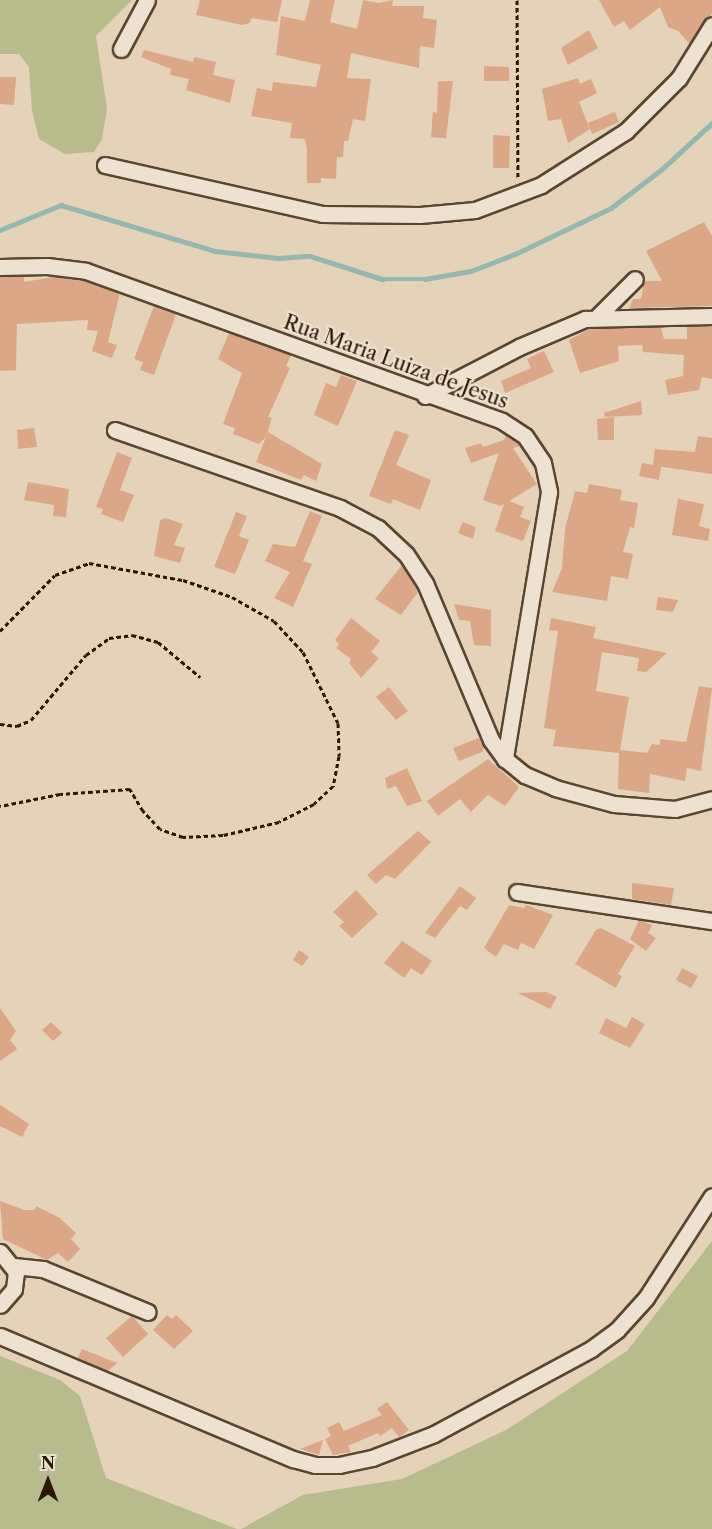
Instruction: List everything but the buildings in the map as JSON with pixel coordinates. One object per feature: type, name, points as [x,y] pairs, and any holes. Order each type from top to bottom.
[{"type":"street","points":[[122,49],[147,0]]},
{"type":"street","points":[[105,165],[323,214],[449,214],[520,194],[594,152],[654,106],[679,78],[712,25]]},
{"type":"street","name":"Rua Maria Luiza de Jesus","points":[[0,267],[47,266],[86,271],[425,396],[502,421],[525,436],[543,463],[549,492],[505,759]]},
{"type":"street","points":[[598,316],[635,279]]},
{"type":"street","points":[[425,396],[567,324],[598,316],[712,316]]},
{"type":"street","points":[[115,430],[340,508],[378,528],[406,554],[425,583],[480,717],[505,759],[525,775],[555,788],[614,804],[675,809],[712,799]]},
{"type":"street","points":[[517,892],[712,921]]},
{"type":"street","points":[[0,1336],[292,1460],[315,1465],[339,1465],[372,1458],[434,1434],[591,1349],[617,1329],[646,1298],[712,1196]]},
{"type":"street","points":[[0,1252],[14,1266],[16,1281],[0,1305]]},
{"type":"street","points":[[14,1266],[43,1269],[148,1312]]},
{"type":"path","points":[[517,0],[520,194]]},
{"type":"path","points":[[0,631],[55,574],[89,563],[183,580],[232,597],[274,621],[303,652],[338,723],[339,756],[333,786],[314,804],[279,822],[224,835],[183,837],[160,829],[143,811],[130,789],[60,794],[0,806]]},
{"type":"path","points":[[0,724],[16,726],[31,720],[86,655],[109,638],[132,635],[158,642],[200,677]]},
{"type":"green space","points":[[0,0],[132,0],[96,36],[107,109],[102,139],[94,152],[65,154],[39,139],[32,111],[29,67],[19,54],[0,54]]},
{"type":"green space","points":[[712,1241],[712,1529],[241,1529],[303,1495],[402,1479],[506,1430],[627,1351]]},
{"type":"green space","points":[[0,1356],[60,1380],[80,1396],[106,1478],[237,1529],[0,1529]]},
{"type":"waterway","points":[[0,230],[61,205],[215,251],[278,258],[310,256],[382,279],[425,279],[471,271],[515,254],[611,208],[662,169],[712,123]]}]
